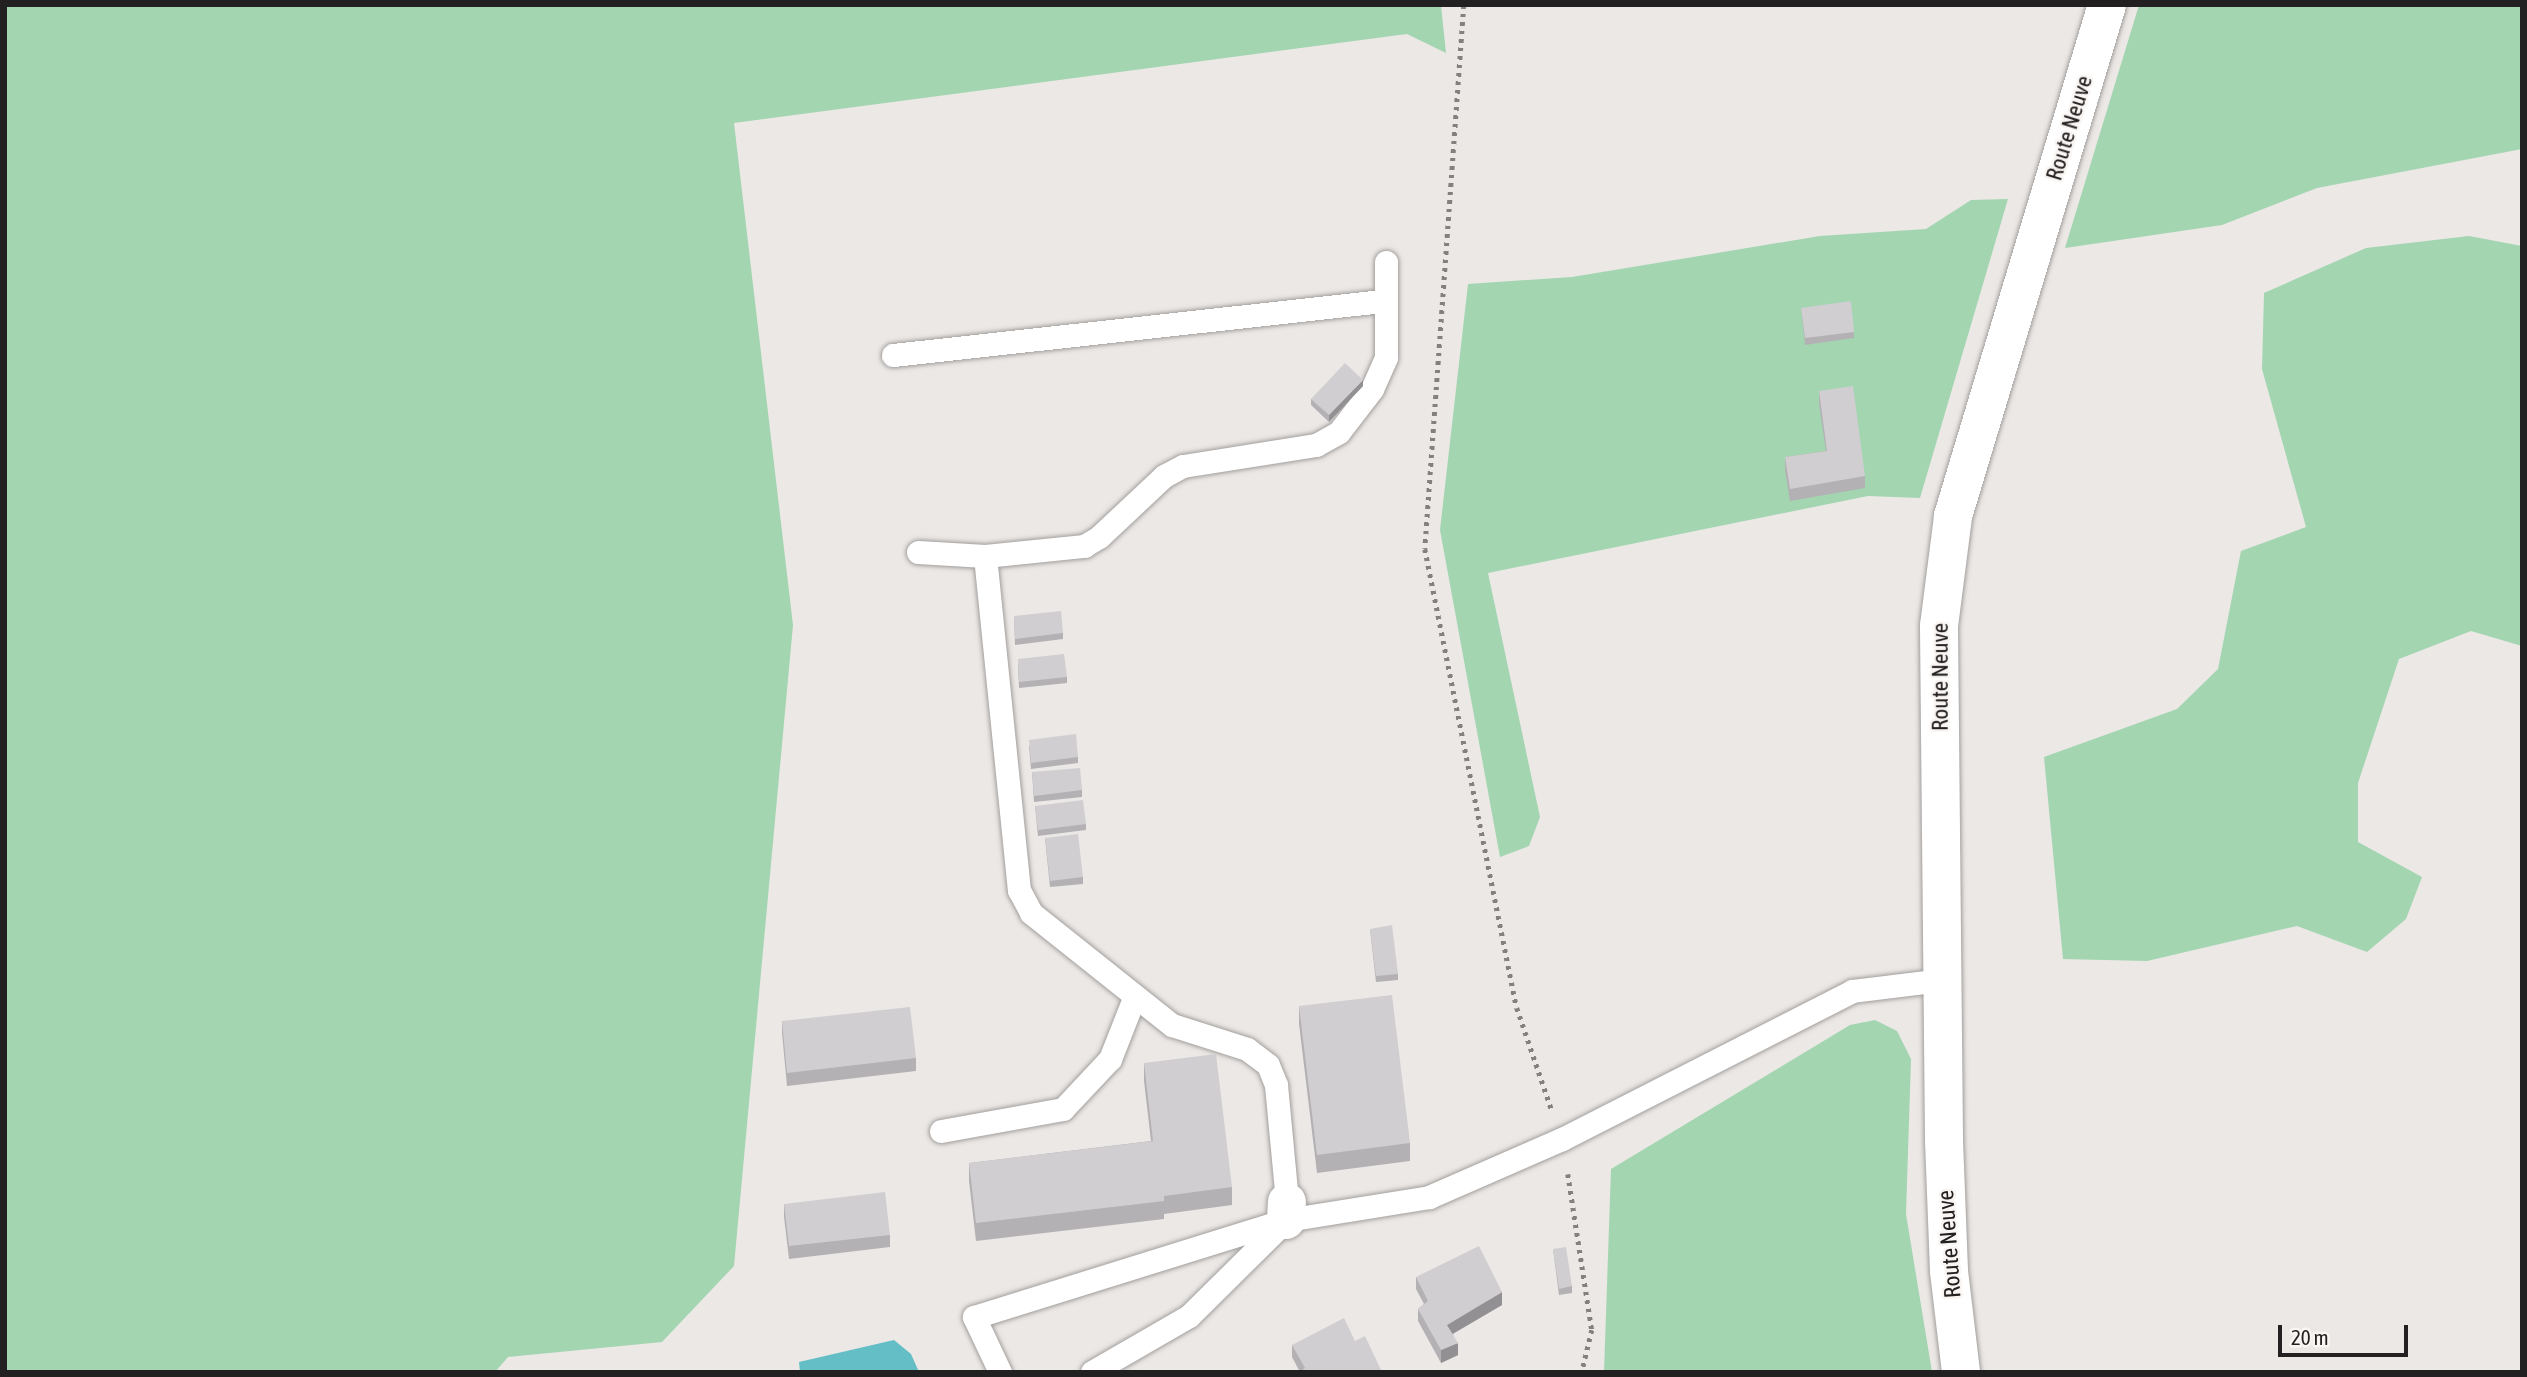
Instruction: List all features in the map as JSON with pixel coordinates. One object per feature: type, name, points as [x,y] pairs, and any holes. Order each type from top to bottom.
[{"type":"street","name":"Route Neuve","points":[[1961,1372],[1949,1272],[1941,980],[1939,626],[1953,516],[2107,5]]},
{"type":"lane","points":[[918,552],[985,556],[1084,545],[1099,537],[1164,476],[1183,466],[1316,445],[1339,432],[1362,406],[1386,357],[1386,262]]},
{"type":"lane","points":[[893,355],[1385,301]]},
{"type":"lane","points":[[985,556],[1019,890],[1031,913],[1134,998],[1172,1025],[1247,1049],[1268,1065],[1276,1085],[1286,1211],[1189,1316],[1091,1372]]},
{"type":"lane","points":[[1000,1372],[974,1317],[1286,1211],[1429,1196],[1562,1139],[1852,991],[1941,980]]},
{"type":"lane","points":[[941,1130],[1063,1109],[1111,1059],[1134,998]]},
{"type":"path","points":[[1464,5],[1425,549],[1517,1008],[1562,1139],[1592,1329],[1582,1372]]},
{"type":"green space","points":[[5,5],[1441,5],[1446,53],[1407,34],[734,123],[793,625],[734,1266],[662,1342],[508,1357],[495,1372],[5,1372]]},
{"type":"green space","points":[[2139,5],[2522,5],[2522,149],[2317,188],[2222,225],[2065,248]]},
{"type":"green space","points":[[2008,199],[1920,498],[1868,496],[1488,573],[1540,817],[1529,846],[1500,857],[1440,530],[1468,284],[1572,277],[1820,236],[1926,229],[1971,200]]},
{"type":"green space","points":[[2469,236],[2522,246],[2522,646],[2471,631],[2399,659],[2358,783],[2358,842],[2422,877],[2406,919],[2367,952],[2297,926],[2147,961],[2063,959],[2044,757],[2177,709],[2218,669],[2241,551],[2306,527],[2262,369],[2264,293],[2366,248]]},
{"type":"green space","points":[[1875,1020],[1897,1031],[1911,1059],[1906,1214],[1932,1372],[1604,1372],[1611,1169],[1850,1025]]},
{"type":"water","points":[[894,1340],[911,1354],[919,1372],[800,1372],[799,1362]]},
{"type":"building","points":[[1851,301],[1854,332],[1805,338],[1801,308]]},
{"type":"building","points":[[1345,363],[1363,380],[1329,415],[1311,399]]},
{"type":"building","points":[[1853,386],[1865,476],[1790,489],[1785,457],[1827,451],[1819,391]]},
{"type":"building","points":[[1061,611],[1063,633],[1015,639],[1014,616]]},
{"type":"building","points":[[1064,654],[1067,677],[1019,682],[1018,659]]},
{"type":"building","points":[[1076,734],[1078,757],[1031,763],[1029,740]]},
{"type":"building","points":[[1080,768],[1082,790],[1034,796],[1032,772]]},
{"type":"building","points":[[1083,800],[1086,824],[1038,830],[1035,806]]},
{"type":"building","points":[[1078,834],[1083,877],[1050,881],[1045,838]]},
{"type":"building","points":[[1392,925],[1398,974],[1376,976],[1370,929]]},
{"type":"building","points":[[1392,995],[1410,1143],[1317,1155],[1299,1006]]},
{"type":"building","points":[[910,1007],[916,1058],[787,1073],[782,1021]]},
{"type":"building","points":[[1216,1054],[1232,1187],[1164,1196],[1164,1201],[976,1223],[969,1163],[1153,1141],[1144,1063]]},
{"type":"building","points":[[885,1192],[890,1235],[789,1246],[784,1204]]},
{"type":"building","points":[[1479,1246],[1502,1292],[1447,1325],[1458,1343],[1441,1350],[1418,1309],[1428,1301],[1416,1277]]},
{"type":"building","points":[[1566,1247],[1572,1286],[1559,1289],[1553,1249]]},
{"type":"building","points":[[1344,1318],[1355,1341],[1365,1336],[1382,1372],[1300,1372],[1305,1368],[1292,1345]]}]
